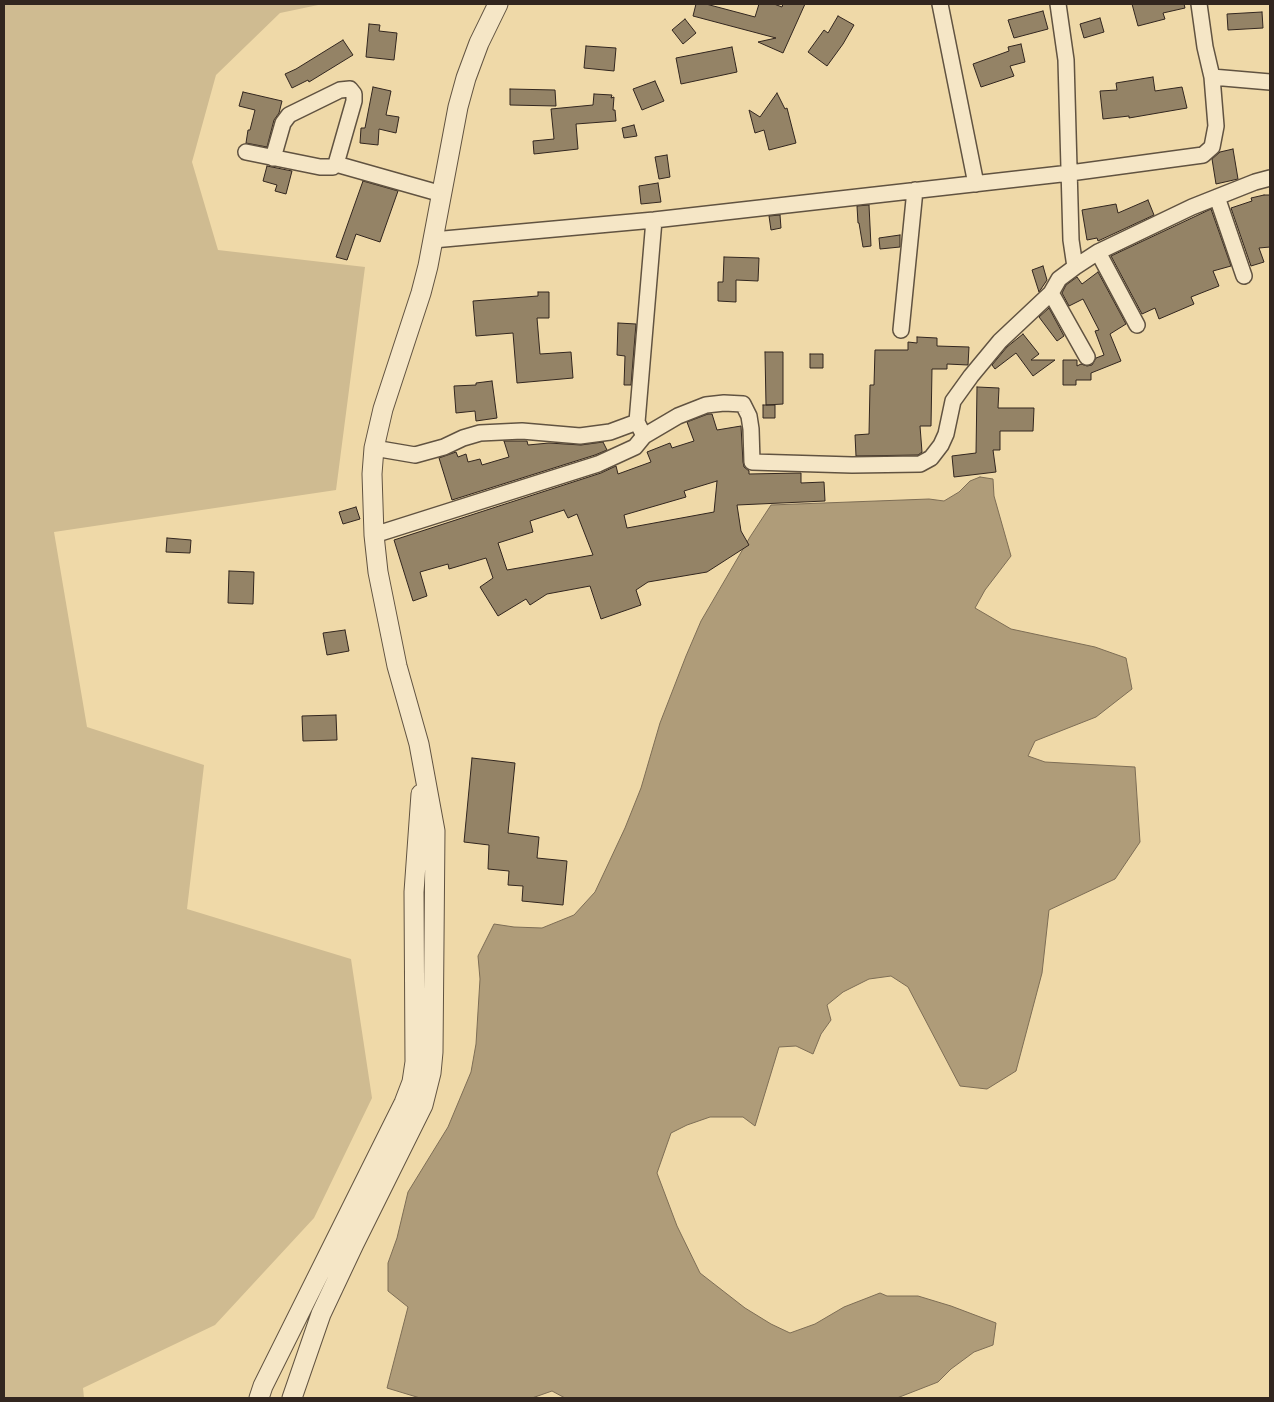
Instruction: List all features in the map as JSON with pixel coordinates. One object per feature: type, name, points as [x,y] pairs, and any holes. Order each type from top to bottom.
[{"type":"street","points":[[292,1398],[325,1306],[423,1105],[429,1082],[433,1052],[434,823],[419,744],[397,666],[378,572],[374,535],[372,474],[374,448],[383,409],[421,293],[458,107],[479,43],[498,4]]},
{"type":"street","points":[[940,4],[976,184]]},
{"type":"street","points":[[1058,4],[1066,60],[1071,240],[1075,267]]},
{"type":"street","points":[[433,240],[654,220],[1070,174],[1203,155],[1212,147],[1216,126],[1212,77],[1205,47],[1199,4]]},
{"type":"street","points":[[1212,77],[1270,82]]},
{"type":"street","points":[[246,152],[273,158],[320,167],[333,167],[336,164],[354,101],[354,94],[350,89],[340,90],[289,115],[283,124],[273,158]]},
{"type":"street","points":[[336,164],[442,194]]},
{"type":"street","points":[[374,535],[598,464],[635,447],[644,436],[678,416],[706,405],[724,402],[743,404],[749,416],[752,462],[852,465],[920,464],[931,458],[941,445],[946,434],[953,400],[971,376],[1000,341],[1050,293],[1059,279],[1098,252],[1216,197],[1270,178]]},
{"type":"street","points":[[901,330],[915,190]]},
{"type":"street","points":[[1216,197],[1244,276]]},
{"type":"street","points":[[644,436],[637,422],[654,220]]},
{"type":"street","points":[[1098,252],[1138,325]]},
{"type":"street","points":[[1050,293],[1088,357]]},
{"type":"street","points":[[374,448],[415,454],[480,433],[522,430],[580,436],[610,432],[637,422]]},
{"type":"street","points":[[259,1398],[263,1386],[404,1103],[412,1082],[415,1062],[414,874],[420,817],[422,765]]},
{"type":"shaded area","points":[[4,4],[323,4],[280,13],[216,75],[192,162],[218,250],[365,267],[336,490],[54,532],[87,727],[204,765],[187,909],[351,959],[372,1098],[314,1218],[215,1325],[83,1388],[84,1398],[4,1398]]},
{"type":"shaded area","points":[[980,477],[993,479],[994,496],[1011,556],[985,590],[975,608],[1011,629],[1095,647],[1126,658],[1132,689],[1096,717],[1035,741],[1028,756],[1045,762],[1135,767],[1140,842],[1115,879],[1049,910],[1042,973],[1016,1071],[987,1089],[960,1086],[908,987],[891,976],[869,979],[843,992],[827,1005],[831,1020],[821,1034],[813,1054],[796,1046],[779,1047],[755,1126],[743,1117],[710,1117],[687,1125],[671,1133],[657,1173],[677,1226],[700,1273],[745,1308],[771,1324],[790,1333],[815,1324],[844,1307],[880,1293],[887,1296],[918,1296],[996,1323],[993,1345],[974,1352],[951,1369],[938,1382],[897,1398],[565,1398],[552,1391],[532,1398],[420,1398],[387,1388],[408,1307],[388,1291],[388,1263],[397,1238],[408,1192],[448,1127],[471,1072],[476,1044],[480,979],[478,956],[494,924],[542,928],[574,915],[595,892],[625,828],[641,788],[660,723],[701,621],[771,505],[929,499],[944,501],[959,492],[970,481]]},
{"type":"building","points":[[696,4],[706,4],[755,17],[759,4],[774,4],[782,7],[783,4],[805,4],[783,53],[758,42],[776,38],[693,16]]},
{"type":"building","points":[[1132,4],[1184,4],[1185,8],[1163,13],[1165,19],[1138,26]]},
{"type":"building","points":[[1043,11],[1048,29],[1014,38],[1008,20]]},
{"type":"building","points":[[1262,12],[1263,28],[1228,30],[1227,14]]},
{"type":"building","points":[[838,16],[854,25],[827,66],[808,52],[824,30],[828,33]]},
{"type":"building","points":[[1100,18],[1104,32],[1084,38],[1080,24]]},
{"type":"building","points":[[685,19],[696,33],[683,44],[672,30]]},
{"type":"building","points":[[369,24],[380,25],[379,31],[397,33],[394,60],[366,57]]},
{"type":"building","points":[[343,40],[353,55],[309,82],[308,80],[292,88],[285,74]]},
{"type":"building","points":[[1021,44],[1025,62],[1010,66],[1014,76],[981,87],[973,64],[1009,51],[1008,47]]},
{"type":"building","points":[[586,46],[616,48],[614,71],[584,68]]},
{"type":"building","points":[[732,47],[737,72],[681,84],[676,58]]},
{"type":"building","points":[[1153,77],[1155,91],[1182,87],[1187,108],[1129,118],[1129,116],[1103,119],[1100,91],[1117,90],[1116,83]]},
{"type":"building","points":[[655,81],[664,101],[642,110],[633,89]]},
{"type":"building","points":[[373,87],[391,91],[386,115],[399,117],[396,133],[379,129],[378,145],[360,143],[361,128],[365,128]]},
{"type":"building","points":[[510,89],[555,90],[556,106],[510,105]]},
{"type":"building","points":[[243,92],[282,101],[279,113],[274,120],[267,147],[246,143],[255,110],[239,106]]},
{"type":"building","points":[[777,93],[785,109],[787,108],[796,143],[769,150],[764,130],[755,133],[749,110],[760,117]]},
{"type":"building","points":[[594,94],[612,95],[611,98],[614,97],[613,110],[615,110],[616,121],[576,124],[578,149],[534,154],[533,141],[554,139],[551,109],[593,105]]},
{"type":"building","points":[[634,125],[637,136],[624,138],[622,128]]},
{"type":"building","points":[[1233,149],[1238,179],[1216,184],[1212,159],[1220,152]]},
{"type":"building","points":[[667,155],[670,177],[659,179],[655,157]]},
{"type":"building","points":[[267,166],[292,171],[286,194],[275,191],[277,185],[263,181]]},
{"type":"building","points":[[363,181],[398,191],[380,242],[356,234],[347,260],[336,257]]},
{"type":"building","points":[[658,183],[661,202],[641,204],[639,186]]},
{"type":"building","points":[[1270,195],[1270,247],[1259,248],[1264,262],[1251,266],[1231,208],[1252,201],[1251,198]]},
{"type":"building","points":[[1148,200],[1154,215],[1098,241],[1097,238],[1087,240],[1082,210],[1116,204],[1118,213]]},
{"type":"building","points":[[869,205],[871,246],[863,247],[857,206]]},
{"type":"building","points":[[1211,209],[1231,266],[1213,271],[1219,286],[1191,297],[1194,304],[1159,319],[1155,308],[1142,314],[1111,256]]},
{"type":"building","points":[[780,215],[781,228],[771,230],[769,216]]},
{"type":"building","points":[[900,235],[900,247],[880,249],[879,238]]},
{"type":"building","points":[[724,257],[759,258],[758,281],[736,280],[736,302],[718,301],[718,282],[723,282]]},
{"type":"building","points":[[1043,266],[1047,280],[1039,292],[1032,270]]},
{"type":"building","points":[[1098,272],[1126,324],[1110,334],[1121,361],[1091,373],[1091,380],[1076,380],[1076,385],[1063,385],[1063,360],[1077,360],[1077,366],[1081,364],[1087,366],[1092,365],[1096,358],[1104,355],[1095,331],[1099,330],[1083,299],[1069,306],[1062,293],[1066,285],[1077,277],[1082,284]]},
{"type":"building","points":[[538,292],[549,292],[549,318],[537,318],[540,354],[571,352],[573,378],[517,383],[513,333],[476,336],[473,301],[538,296]]},
{"type":"building","points":[[1049,308],[1064,336],[1057,341],[1039,317]]},
{"type":"building","points":[[618,323],[636,324],[631,385],[624,385],[625,356],[617,355]]},
{"type":"building","points":[[1023,334],[1039,354],[1031,360],[1055,360],[1033,376],[1016,353],[995,369],[992,365],[1007,347]]},
{"type":"building","points":[[917,337],[937,338],[937,346],[969,347],[968,365],[947,364],[947,369],[932,369],[931,426],[920,426],[922,452],[918,455],[856,456],[855,435],[869,434],[870,385],[874,385],[875,350],[908,350],[908,342],[917,343]]},
{"type":"building","points":[[765,352],[783,352],[783,404],[766,405]]},
{"type":"building","points":[[810,354],[823,354],[823,368],[810,368]]},
{"type":"building","points":[[492,381],[497,418],[476,421],[475,411],[456,413],[454,386],[476,385],[476,383]]},
{"type":"building","points":[[977,387],[999,388],[998,408],[1034,408],[1033,431],[1000,431],[1000,450],[993,450],[996,472],[954,477],[952,456],[976,453]]},
{"type":"building","points":[[763,405],[775,405],[775,418],[763,418]]},
{"type":"building","points":[[712,414],[717,430],[741,426],[743,462],[749,474],[801,473],[801,483],[824,482],[825,501],[737,505],[741,531],[749,545],[707,572],[648,582],[636,590],[641,605],[601,619],[590,586],[547,594],[530,605],[526,599],[498,616],[480,587],[493,578],[486,558],[449,569],[448,564],[420,572],[427,596],[413,601],[394,540],[601,473],[616,466],[618,474],[651,462],[647,452],[670,443],[672,448],[694,441],[687,422]],"holes":[[[717,481],[714,512],[627,528],[624,515],[686,497],[684,491]],[[564,510],[568,518],[577,514],[593,555],[507,570],[498,543],[533,532],[530,521]]]},
{"type":"building","points":[[504,441],[527,441],[528,445],[549,443],[581,445],[603,442],[607,450],[452,500],[439,458],[456,452],[458,457],[466,454],[468,462],[480,459],[482,465],[509,457]]},
{"type":"building","points":[[356,507],[360,519],[343,524],[339,512]]},
{"type":"building","points":[[167,538],[191,540],[190,553],[166,552]]},
{"type":"building","points":[[229,571],[254,572],[253,604],[228,603]]},
{"type":"building","points":[[345,630],[349,651],[327,655],[323,633]]},
{"type":"building","points":[[336,715],[337,740],[303,741],[302,716]]},
{"type":"building","points":[[472,758],[515,763],[508,833],[539,837],[537,858],[567,861],[563,905],[522,901],[523,886],[508,885],[509,871],[488,869],[489,845],[464,842]]}]
